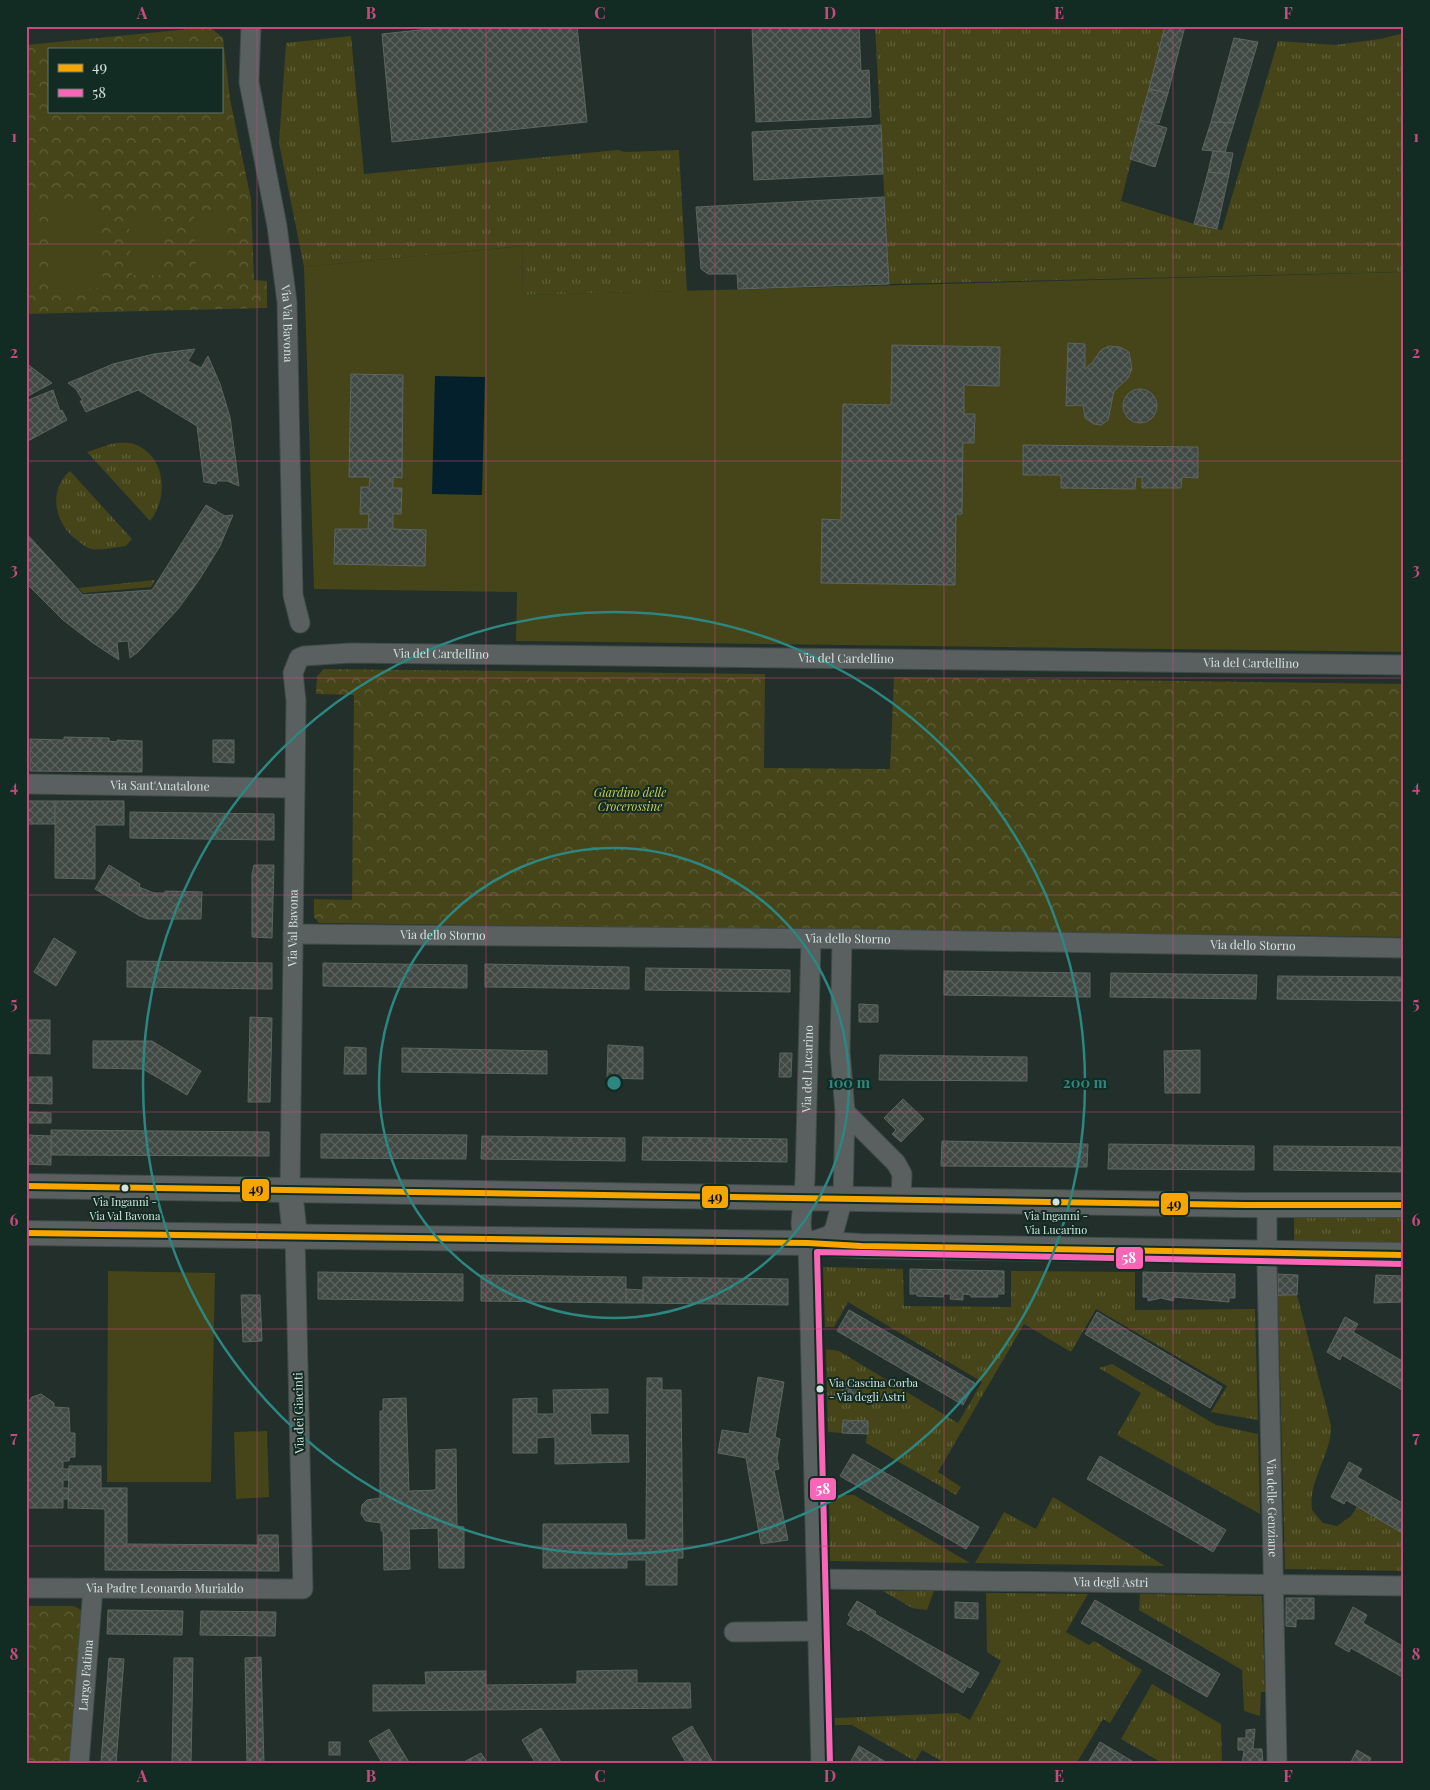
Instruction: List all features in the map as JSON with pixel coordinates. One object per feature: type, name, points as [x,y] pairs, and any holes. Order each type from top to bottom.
[{"type":"street","name":"Via Val Bavona","points":[[251,26],[249,82],[276,226],[287,302],[294,595],[300,623]]},
{"type":"street","name":"Via del Cardellino","points":[[295,665],[299,658],[304,656],[350,654],[1404,665]]},
{"type":"street","name":"Via Val Bavona","points":[[290,1190],[296,701],[293,685],[295,665]]},
{"type":"street","name":"Via Sant'Anatalone","points":[[26,784],[294,788]]},
{"type":"street","name":"Via dello Storno","points":[[293,934],[842,939],[1404,948]]},
{"type":"street","name":"Via del Lucarino","points":[[811,939],[802,1233],[808,1242],[821,1764]]},
{"type":"street","points":[[808,1242],[828,1236],[834,1231],[843,1198],[844,1112],[840,1051],[842,939]]},
{"type":"street","points":[[844,1112],[896,1163],[902,1174],[901,1198]]},
{"type":"street","points":[[26,1186],[1404,1205]]},
{"type":"street","points":[[290,1190],[295,1236]]},
{"type":"street","name":"Via delle Genziane","points":[[1268,1203],[1267,1253],[1277,1764]]},
{"type":"street","points":[[26,1233],[808,1242],[861,1246],[1404,1255]]},
{"type":"street","name":"Via dei Giacinti","points":[[295,1236],[303,1589]]},
{"type":"street","name":"Via degli Astri","points":[[817,1578],[1404,1586]]},
{"type":"street","name":"Via Padre Leonardo Murialdo","points":[[26,1588],[303,1589]]},
{"type":"street","name":"Largo Fatima","points":[[80,1764],[93,1588]]},
{"type":"street","points":[[734,1632],[818,1631]]},
{"type":"green space","points":[[875,26],[1165,26],[1121,201],[1194,224],[1222,230],[1278,41],[1335,45],[1380,39],[1404,33],[1404,272],[889,284]]},
{"type":"green space","points":[[210,27],[223,38],[230,99],[251,199],[254,280],[267,281],[267,308],[26,314],[26,45]]},
{"type":"green space","points":[[351,36],[364,174],[618,150],[625,152],[679,150],[687,291],[522,295],[523,246],[304,267],[279,143],[286,43]]},
{"type":"green space","points":[[101,198],[103,288],[50,289],[50,199]]},
{"type":"green space","points":[[35,199],[38,288],[26,288],[26,200]]},
{"type":"green space","points":[[227,211],[228,271],[196,272],[194,212]]},
{"type":"green space","points":[[160,214],[163,275],[132,275],[128,215]]},
{"type":"green space","points":[[523,246],[522,295],[1404,272],[1404,652],[516,641],[517,592],[314,589],[304,267]]},
{"type":"green space","points":[[111,444],[134,444],[145,450],[153,458],[161,478],[162,490],[156,512],[150,521],[87,452]]},
{"type":"green space","points":[[70,471],[132,539],[126,546],[91,549],[78,541],[64,526],[59,517],[56,498],[58,488]]},
{"type":"green space","points":[[155,580],[151,587],[83,593],[78,588]]},
{"type":"green space","name":"Giardino delle Crocerossine","points":[[324,669],[765,674],[764,768],[890,769],[894,677],[1404,684],[1404,937],[319,923],[314,917],[314,899],[352,900],[354,695],[316,694],[317,676]]},
{"type":"green space","points":[[1294,1215],[1404,1216],[1404,1244],[1294,1243]]},
{"type":"green space","points":[[823,1267],[903,1269],[904,1306],[1011,1307],[1011,1271],[1135,1272],[1135,1310],[1255,1309],[1258,1420],[1211,1412],[1227,1386],[1096,1309],[1071,1352],[1024,1324],[938,1472],[961,1487],[956,1495],[866,1443],[868,1421],[843,1420],[842,1433],[828,1432],[826,1349],[839,1351],[958,1423],[982,1382],[848,1302],[834,1327],[825,1327]]},
{"type":"green space","points":[[108,1271],[215,1273],[211,1482],[107,1482]]},
{"type":"green space","points":[[1278,1295],[1297,1295],[1331,1425],[1328,1447],[1313,1488],[1312,1510],[1323,1523],[1337,1526],[1351,1516],[1357,1507],[1404,1534],[1404,1571],[1285,1569]]},
{"type":"green space","points":[[1112,1364],[1216,1425],[1258,1434],[1260,1514],[1117,1435],[1141,1393],[1099,1368]]},
{"type":"green space","points":[[267,1431],[269,1497],[236,1499],[234,1432]]},
{"type":"green space","points":[[829,1495],[854,1495],[970,1563],[830,1561]]},
{"type":"green space","points":[[1053,1497],[1165,1566],[975,1563],[1004,1512],[1036,1529]]},
{"type":"green space","points":[[883,1591],[934,1591],[927,1610],[912,1608]]},
{"type":"green space","points":[[986,1593],[1088,1594],[1066,1632],[1089,1645],[1094,1641],[1142,1670],[1110,1723],[1103,1719],[1076,1764],[947,1764],[922,1750],[915,1761],[852,1725],[835,1725],[835,1718],[958,1713],[970,1720],[1001,1661],[987,1652]]},
{"type":"green space","points":[[1140,1594],[1262,1596],[1265,1692],[1261,1692],[1260,1716],[1244,1711],[1242,1670],[1139,1610]]},
{"type":"green space","points":[[26,1606],[74,1606],[83,1611],[71,1764],[26,1764]]},
{"type":"green space","points":[[1152,1684],[1221,1724],[1222,1764],[1164,1764],[1121,1739]]},
{"type":"water","points":[[435,376],[485,377],[482,495],[432,494]]},
{"type":"building","points":[[457,26],[577,26],[587,122],[392,142],[382,34]]},
{"type":"building","points":[[752,26],[859,26],[861,71],[869,70],[871,117],[756,122]]},
{"type":"building","points":[[1165,26],[1185,26],[1168,93],[1149,89]]},
{"type":"building","points":[[1234,38],[1258,42],[1234,123],[1211,122]]},
{"type":"building","points":[[1149,89],[1168,93],[1159,123],[1148,123],[1140,120]]},
{"type":"building","points":[[1140,120],[1167,128],[1155,167],[1130,159]]},
{"type":"building","points":[[1211,122],[1234,123],[1225,152],[1202,150]]},
{"type":"building","points":[[881,125],[883,174],[754,180],[752,132]]},
{"type":"building","points":[[1213,151],[1233,153],[1229,174],[1208,172]]},
{"type":"building","points":[[1208,172],[1229,174],[1217,229],[1194,224]]},
{"type":"building","points":[[884,197],[889,284],[738,289],[737,274],[708,274],[701,269],[696,207]]},
{"type":"building","points":[[1068,343],[1085,344],[1085,369],[1101,350],[1109,346],[1120,347],[1129,352],[1132,369],[1128,378],[1114,391],[1108,420],[1101,425],[1094,424],[1085,418],[1083,405],[1066,406]]},
{"type":"building","points":[[892,345],[1000,347],[999,386],[964,385],[964,414],[975,414],[974,443],[963,443],[962,514],[956,514],[955,585],[821,583],[822,519],[841,520],[843,404],[891,405]]},
{"type":"building","points":[[195,349],[188,361],[201,368],[208,356],[220,384],[230,417],[239,486],[227,481],[217,481],[216,484],[204,482],[197,426],[138,390],[86,412],[80,401],[83,401],[76,389],[68,383],[113,364],[154,354]]},
{"type":"building","points":[[26,363],[52,383],[26,397]]},
{"type":"building","points":[[351,374],[403,375],[402,478],[393,477],[393,488],[402,488],[401,514],[393,514],[393,529],[426,530],[425,566],[334,564],[335,529],[368,529],[369,514],[360,514],[361,487],[369,487],[370,477],[349,477]]},
{"type":"building","points":[[1140,389],[1147,390],[1152,394],[1156,399],[1156,413],[1152,418],[1147,422],[1140,423],[1133,422],[1128,418],[1124,413],[1123,406],[1124,399],[1128,394],[1133,390]]},
{"type":"building","points":[[53,390],[60,411],[62,410],[67,420],[26,442],[26,401]]},
{"type":"building","points":[[1023,445],[1198,447],[1198,478],[1182,477],[1181,488],[1142,488],[1142,477],[1136,477],[1135,489],[1061,488],[1061,475],[1023,475]]},
{"type":"building","points":[[206,505],[225,516],[233,515],[220,546],[178,609],[138,652],[130,658],[128,641],[117,642],[119,660],[63,620],[26,583],[26,533],[83,595],[152,590]]},
{"type":"building","points":[[64,737],[109,738],[109,741],[117,742],[117,740],[142,741],[142,772],[30,771],[30,739],[64,740]]},
{"type":"building","points":[[213,740],[234,740],[234,763],[213,762]]},
{"type":"building","points":[[26,801],[55,801],[55,824],[26,824]]},
{"type":"building","points":[[55,801],[124,801],[124,825],[95,825],[95,879],[55,878]]},
{"type":"building","points":[[130,812],[274,814],[274,840],[130,838]]},
{"type":"building","points":[[109,865],[140,884],[139,887],[154,893],[165,893],[165,891],[202,892],[201,919],[148,919],[140,916],[95,889]]},
{"type":"building","points":[[254,865],[274,865],[272,938],[252,937],[252,874]]},
{"type":"building","points":[[54,938],[76,952],[56,986],[34,972]]},
{"type":"building","points":[[127,961],[272,963],[272,989],[127,987]]},
{"type":"building","points":[[323,963],[467,965],[467,988],[323,986]]},
{"type":"building","points":[[485,964],[629,967],[629,989],[485,987]]},
{"type":"building","points":[[646,968],[790,970],[790,992],[645,990]]},
{"type":"building","points":[[944,971],[1090,973],[1090,997],[944,995]]},
{"type":"building","points":[[1111,973],[1257,975],[1256,999],[1110,997]]},
{"type":"building","points":[[1278,976],[1404,977],[1404,1001],[1277,999]]},
{"type":"building","points":[[859,1004],[878,1005],[878,1022],[859,1022]]},
{"type":"building","points":[[250,1017],[272,1018],[270,1102],[248,1102]]},
{"type":"building","points":[[26,1020],[50,1020],[50,1054],[26,1053]]},
{"type":"building","points":[[93,1041],[152,1041],[201,1071],[187,1095],[143,1069],[93,1068]]},
{"type":"building","points":[[608,1045],[643,1047],[643,1079],[607,1078]]},
{"type":"building","points":[[345,1047],[366,1048],[366,1074],[344,1074]]},
{"type":"building","points":[[402,1048],[547,1051],[547,1074],[402,1072]]},
{"type":"building","points":[[1200,1050],[1200,1093],[1165,1093],[1164,1051]]},
{"type":"building","points":[[780,1053],[792,1053],[791,1077],[779,1077]]},
{"type":"building","points":[[880,1055],[1027,1057],[1027,1081],[879,1080]]},
{"type":"building","points":[[26,1077],[52,1077],[52,1104],[26,1103]]},
{"type":"building","points":[[903,1099],[924,1119],[901,1142],[892,1134],[896,1130],[884,1118]]},
{"type":"building","points":[[26,1112],[51,1113],[51,1123],[29,1123],[26,1121]]},
{"type":"building","points":[[51,1130],[269,1132],[269,1156],[51,1155]]},
{"type":"building","points":[[321,1134],[467,1135],[466,1159],[321,1158]]},
{"type":"building","points":[[26,1135],[51,1136],[51,1165],[26,1164]]},
{"type":"building","points":[[482,1136],[625,1138],[625,1161],[481,1159]]},
{"type":"building","points":[[643,1137],[787,1139],[787,1162],[642,1160]]},
{"type":"building","points":[[942,1141],[1088,1144],[1087,1167],[941,1166]]},
{"type":"building","points":[[1109,1144],[1254,1146],[1254,1170],[1108,1169]]},
{"type":"building","points":[[1274,1146],[1404,1147],[1404,1172],[1274,1170]]},
{"type":"building","points":[[910,1269],[1004,1271],[1004,1294],[997,1294],[998,1297],[971,1297],[971,1295],[963,1294],[963,1300],[950,1299],[951,1294],[944,1294],[943,1297],[917,1296],[917,1294],[910,1294]]},
{"type":"building","points":[[318,1272],[463,1274],[463,1301],[318,1299]]},
{"type":"building","points":[[1143,1272],[1235,1274],[1235,1298],[1229,1298],[1229,1302],[1174,1297],[1173,1301],[1161,1298],[1148,1301],[1148,1297],[1143,1297]]},
{"type":"building","points":[[1278,1274],[1298,1275],[1297,1295],[1278,1295]]},
{"type":"building","points":[[481,1275],[626,1277],[626,1303],[481,1301]]},
{"type":"building","points":[[1376,1275],[1404,1276],[1404,1302],[1374,1303]]},
{"type":"building","points":[[643,1277],[788,1279],[788,1305],[643,1303]]},
{"type":"building","points":[[626,1289],[643,1290],[643,1303],[626,1303]]},
{"type":"building","points":[[241,1295],[260,1295],[262,1341],[243,1342]]},
{"type":"building","points":[[849,1310],[975,1383],[963,1405],[837,1331]]},
{"type":"building","points":[[1097,1312],[1222,1387],[1210,1408],[1085,1334]]},
{"type":"building","points":[[1345,1317],[1358,1324],[1353,1332],[1404,1362],[1404,1391],[1342,1355],[1340,1360],[1327,1352]]},
{"type":"building","points":[[758,1377],[784,1382],[775,1437],[780,1439],[777,1458],[779,1469],[774,1470],[788,1540],[761,1544],[746,1458],[718,1453],[722,1430],[749,1434]]},
{"type":"building","points":[[647,1378],[662,1378],[662,1390],[681,1390],[683,1558],[677,1558],[677,1585],[646,1585],[646,1560],[627,1560],[627,1568],[543,1568],[543,1524],[626,1524],[627,1540],[646,1540]]},
{"type":"building","points":[[848,1379],[860,1386],[854,1396],[842,1390]]},
{"type":"building","points":[[608,1389],[608,1413],[590,1413],[591,1435],[628,1435],[629,1462],[555,1464],[555,1437],[537,1438],[537,1453],[513,1453],[513,1399],[537,1398],[537,1414],[554,1414],[553,1390]]},
{"type":"building","points":[[41,1394],[54,1403],[54,1407],[69,1408],[70,1433],[75,1433],[75,1457],[70,1457],[69,1461],[63,1461],[63,1469],[70,1469],[69,1480],[63,1480],[63,1488],[69,1488],[69,1499],[63,1499],[63,1508],[26,1508],[26,1405],[32,1397]]},
{"type":"building","points":[[406,1398],[409,1491],[436,1490],[436,1450],[456,1449],[457,1526],[464,1527],[464,1568],[439,1568],[438,1528],[409,1529],[410,1569],[384,1570],[381,1523],[366,1521],[361,1514],[362,1505],[367,1500],[380,1498],[380,1411],[383,1411],[383,1399]]},
{"type":"building","points":[[843,1420],[868,1421],[868,1434],[842,1433]]},
{"type":"building","points":[[853,1454],[979,1527],[966,1549],[840,1476]]},
{"type":"building","points":[[1100,1456],[1226,1530],[1213,1552],[1087,1479]]},
{"type":"building","points":[[1349,1462],[1362,1469],[1357,1477],[1404,1504],[1404,1534],[1346,1500],[1344,1504],[1331,1497]]},
{"type":"building","points":[[69,1466],[101,1466],[101,1488],[127,1488],[127,1544],[258,1545],[258,1535],[278,1535],[279,1571],[105,1570],[105,1509],[68,1508]]},
{"type":"building","points":[[1286,1598],[1314,1598],[1314,1619],[1296,1619],[1296,1627],[1286,1626]]},
{"type":"building","points":[[1095,1600],[1220,1674],[1207,1697],[1081,1623]]},
{"type":"building","points":[[857,1601],[876,1612],[875,1614],[979,1673],[970,1688],[967,1686],[963,1693],[860,1629],[859,1631],[847,1624],[851,1617],[848,1615]]},
{"type":"building","points":[[955,1602],[978,1603],[978,1619],[955,1618]]},
{"type":"building","points":[[1353,1607],[1367,1615],[1363,1623],[1404,1647],[1404,1678],[1351,1648],[1349,1652],[1335,1644]]},
{"type":"building","points":[[108,1610],[183,1611],[182,1635],[107,1634]]},
{"type":"building","points":[[201,1611],[276,1612],[275,1636],[200,1635]]},
{"type":"building","points":[[261,1657],[264,1764],[247,1764],[245,1658]]},
{"type":"building","points":[[109,1658],[124,1659],[116,1764],[101,1762]]},
{"type":"building","points":[[174,1658],[193,1658],[191,1764],[172,1764]]},
{"type":"building","points":[[637,1670],[637,1683],[690,1683],[691,1708],[373,1711],[373,1685],[426,1685],[425,1672],[486,1671],[486,1685],[577,1684],[577,1671]]},
{"type":"building","points":[[692,1726],[714,1764],[687,1764],[672,1738]]},
{"type":"building","points":[[541,1728],[562,1764],[536,1764],[522,1740]]},
{"type":"building","points":[[389,1729],[410,1764],[383,1764],[369,1741]]},
{"type":"building","points":[[1255,1729],[1253,1749],[1262,1749],[1263,1764],[1242,1764],[1244,1750],[1238,1750],[1238,1738],[1246,1738],[1246,1730]]},
{"type":"building","points":[[329,1742],[340,1742],[340,1755],[329,1755]]},
{"type":"building","points":[[1100,1742],[1137,1764],[1087,1764]]},
{"type":"building","points":[[859,1746],[889,1764],[856,1764],[851,1761]]},
{"type":"building","points":[[1357,1750],[1371,1758],[1368,1764],[1350,1764]]},
{"type":"building","points":[[481,1753],[488,1764],[460,1764]]},
{"type":"transit line","name":"49","points":[[26,1186],[1246,1205],[1404,1205]]},
{"type":"transit line","name":"49","points":[[26,1233],[808,1243],[861,1246],[1404,1255]]},
{"type":"transit line","name":"58","points":[[830,1764],[817,1252],[1404,1264]]},
{"type":"place","name":"Via Inganni - Via Val Bavona","points":[[125,1188]]},
{"type":"place","name":"Via Inganni - Via Lucarino","points":[[1056,1202]]},
{"type":"place","name":"Via Cascina Corba - Via degli Astri","points":[[820,1389]]}]
